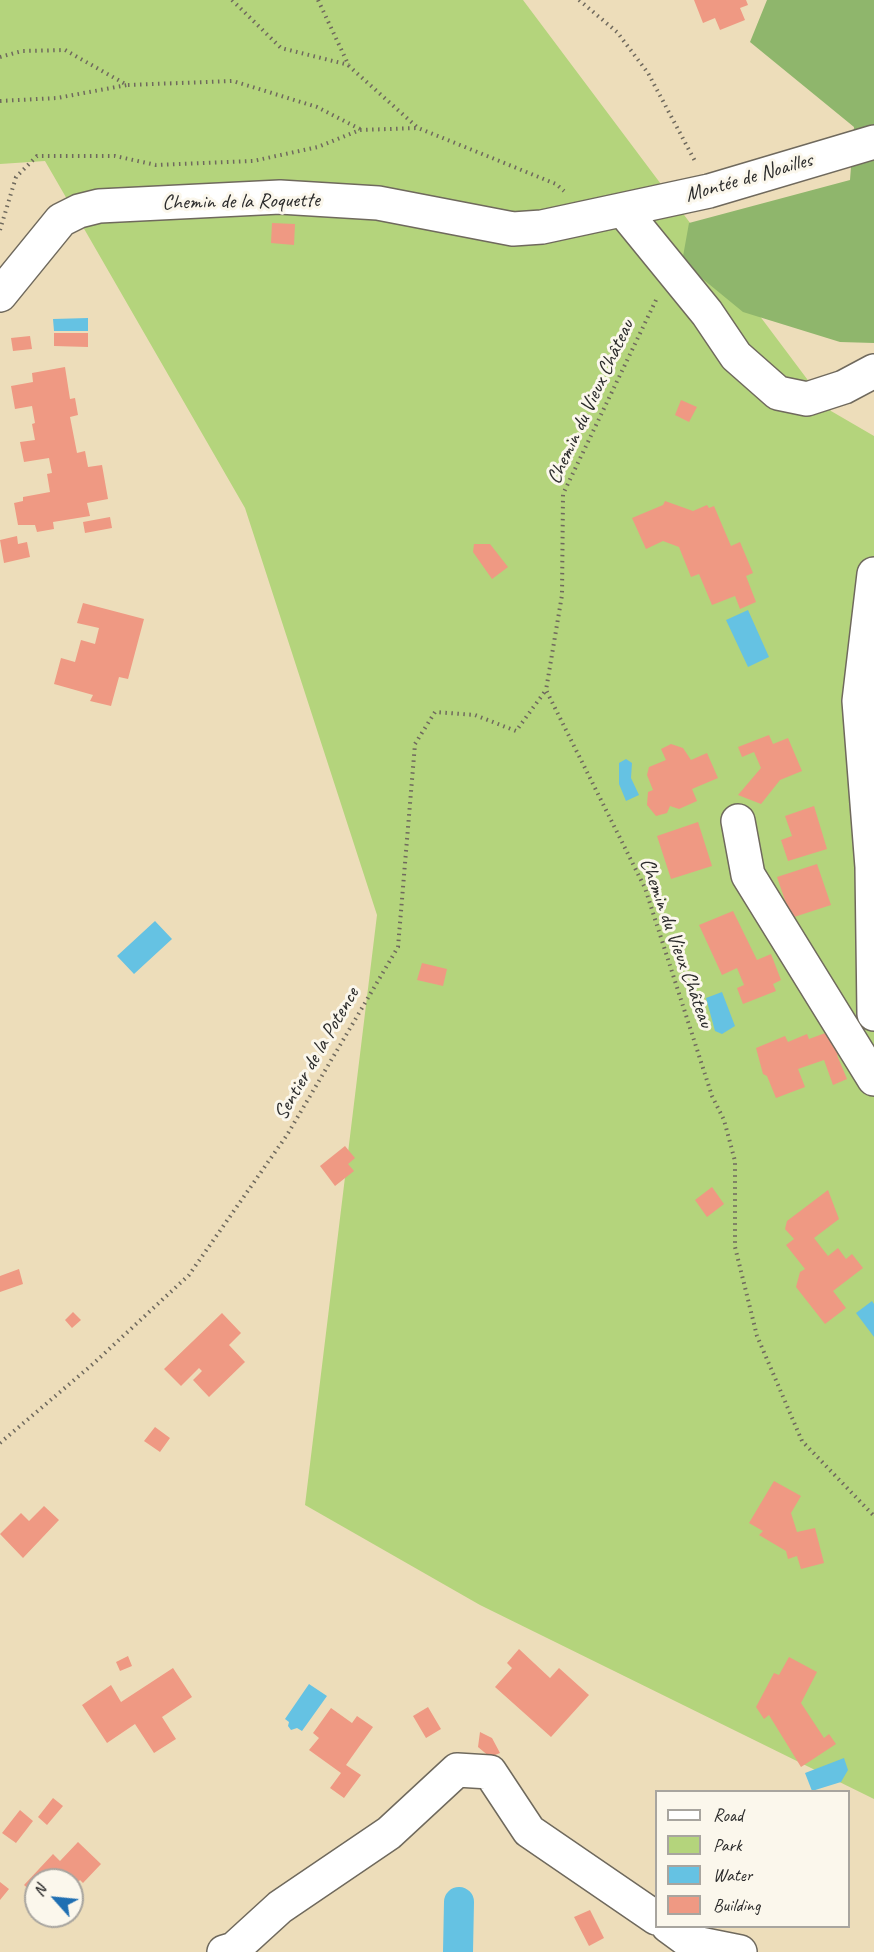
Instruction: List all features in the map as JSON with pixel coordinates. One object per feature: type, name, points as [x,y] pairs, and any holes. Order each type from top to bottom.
[{"type":"street","name":"Montée de Noailles","points":[[610,213],[709,191],[874,143]]},
{"type":"street","name":"Chemin de la Roquette","points":[[0,295],[61,220],[79,210],[99,206],[280,197],[378,203],[513,229],[542,227],[610,213]]},
{"type":"street","points":[[610,213],[672,270],[707,313],[736,356],[778,393],[807,399],[844,387],[874,371]]},
{"type":"street","points":[[874,574],[859,701],[872,867],[874,1014]]},
{"type":"street","points":[[738,821],[748,875],[874,1079]]},
{"type":"street","points":[[874,1038],[874,1084]]},
{"type":"street","points":[[224,1952],[234,1949],[280,1907],[389,1833],[457,1770],[490,1773],[529,1831],[655,1917]]},
{"type":"street","points":[[671,1928],[690,1942],[740,1952]]},
{"type":"path","points":[[232,0],[281,48],[350,66]]},
{"type":"path","points":[[318,0],[350,66],[418,128],[556,184],[610,213]]},
{"type":"path","points":[[579,0],[617,32],[648,73],[689,147],[709,191]]},
{"type":"path","points":[[0,57],[22,51],[65,50],[127,84]]},
{"type":"path","points":[[0,101],[57,98],[127,84],[233,81],[317,107],[360,130]]},
{"type":"path","points":[[0,230],[16,177],[37,156],[115,156],[156,165],[253,161],[318,147],[360,130],[418,128]]},
{"type":"path","name":"Chemin du Vieux Château","points":[[672,270],[638,335],[563,494],[562,595],[546,690],[645,888],[712,1096],[724,1120],[735,1161],[735,1247],[757,1336],[802,1441],[874,1516]]},
{"type":"path","name":"Sentier de la Potence","points":[[0,1443],[93,1364],[189,1275],[288,1135],[398,946],[415,744],[435,712],[475,716],[516,731],[546,690]]},
{"type":"green space","points":[[0,0],[523,0],[831,411],[874,436],[874,1799],[480,1605],[305,1505],[377,915],[245,508],[45,161],[0,164]]},
{"type":"green space","points":[[767,0],[874,0],[874,343],[840,342],[743,312],[682,262],[689,223],[850,180],[854,127],[750,42]]},
{"type":"water","points":[[88,318],[88,331],[54,331],[53,319]]},
{"type":"water","points":[[748,610],[769,657],[748,667],[726,620]]},
{"type":"water","points":[[626,759],[632,763],[631,778],[639,795],[626,801],[619,784],[619,763]]},
{"type":"water","points":[[155,921],[172,939],[134,974],[117,956]]},
{"type":"water","points":[[722,992],[735,1026],[722,1034],[715,1031],[706,998]]},
{"type":"water","points":[[872,1301],[874,1304],[874,1337],[856,1313]]},
{"type":"water","points":[[309,1684],[327,1696],[302,1731],[297,1728],[291,1730],[288,1726],[289,1722],[285,1719]]},
{"type":"water","points":[[844,1758],[848,1770],[841,1782],[815,1790],[812,1790],[805,1773]]},
{"type":"building","points":[[694,0],[746,0],[748,5],[740,8],[745,20],[720,30],[715,18],[703,23]]},
{"type":"building","points":[[272,223],[295,224],[294,245],[271,243]]},
{"type":"building","points":[[54,333],[88,333],[88,347],[54,346]]},
{"type":"building","points":[[30,336],[32,349],[13,351],[11,338]]},
{"type":"building","points":[[65,367],[70,399],[75,398],[78,415],[70,417],[77,453],[85,451],[88,467],[102,465],[108,499],[87,503],[90,516],[53,522],[54,529],[37,532],[35,525],[18,525],[14,503],[23,501],[23,497],[50,492],[47,474],[52,473],[49,458],[24,462],[20,442],[35,440],[32,424],[35,423],[32,406],[15,409],[11,386],[33,382],[32,373]]},
{"type":"building","points":[[681,400],[697,407],[689,422],[675,415]]},
{"type":"building","points":[[665,501],[693,511],[707,505],[709,508],[714,506],[731,546],[740,542],[753,573],[746,576],[756,602],[740,609],[735,596],[712,605],[699,574],[691,577],[679,547],[663,541],[646,549],[632,518],[663,505]]},
{"type":"building","points":[[110,517],[112,528],[85,533],[83,522]]},
{"type":"building","points":[[17,536],[18,544],[27,542],[30,557],[4,563],[0,540]]},
{"type":"building","points":[[474,544],[490,544],[508,567],[492,579],[473,552]]},
{"type":"building","points":[[83,603],[144,619],[128,679],[119,677],[111,706],[90,701],[93,695],[54,684],[61,658],[75,662],[81,640],[95,644],[99,628],[77,623]]},
{"type":"building","points":[[769,735],[773,744],[788,738],[802,771],[780,780],[761,804],[738,795],[761,768],[754,752],[742,757],[738,747]]},
{"type":"building","points":[[671,744],[683,748],[691,760],[707,753],[718,778],[692,789],[697,801],[679,809],[670,806],[667,813],[656,816],[647,805],[648,792],[653,790],[647,775],[649,767],[666,760],[661,749]]},
{"type":"building","points":[[814,806],[827,849],[788,861],[781,840],[792,836],[785,816]]},
{"type":"building","points":[[698,822],[712,866],[671,879],[657,836]]},
{"type":"building","points":[[817,864],[831,905],[791,918],[777,877]]},
{"type":"building","points":[[733,911],[757,960],[771,954],[781,980],[773,984],[776,991],[743,1004],[737,988],[744,985],[737,968],[722,975],[699,925]]},
{"type":"building","points":[[422,963],[447,969],[443,986],[417,980]]},
{"type":"building","points":[[828,1032],[840,1054],[837,1055],[847,1079],[833,1085],[824,1060],[798,1069],[805,1087],[776,1098],[767,1076],[763,1074],[756,1048],[785,1036],[788,1042],[807,1034],[809,1039]]},
{"type":"building","points":[[345,1146],[355,1158],[348,1164],[354,1171],[335,1186],[320,1166]]},
{"type":"building","points":[[712,1187],[724,1204],[707,1217],[695,1200]]},
{"type":"building","points":[[828,1190],[839,1219],[814,1238],[828,1256],[838,1248],[846,1259],[852,1254],[863,1268],[833,1291],[846,1308],[825,1324],[796,1287],[800,1272],[805,1269],[786,1245],[794,1239],[785,1229],[787,1221]]},
{"type":"building","points":[[19,1269],[23,1284],[0,1292],[0,1276]]},
{"type":"building","points":[[73,1312],[81,1320],[72,1328],[65,1320]]},
{"type":"building","points":[[222,1313],[241,1333],[229,1345],[245,1362],[209,1397],[193,1380],[202,1371],[199,1368],[181,1386],[164,1369]]},
{"type":"building","points":[[155,1427],[170,1438],[160,1452],[144,1441]]},
{"type":"building","points":[[774,1481],[801,1496],[791,1513],[797,1532],[815,1528],[824,1563],[801,1569],[797,1556],[788,1559],[786,1551],[759,1535],[763,1531],[749,1523]]},
{"type":"building","points":[[44,1506],[59,1520],[23,1558],[0,1534],[21,1513],[29,1521]]},
{"type":"building","points":[[519,1649],[550,1678],[559,1668],[589,1695],[551,1737],[495,1687],[512,1668],[507,1663]]},
{"type":"building","points":[[128,1656],[132,1666],[120,1671],[116,1662]]},
{"type":"building","points":[[789,1657],[817,1672],[801,1703],[824,1738],[829,1734],[836,1744],[801,1767],[769,1715],[764,1719],[756,1707],[774,1673],[779,1675]]},
{"type":"building","points":[[173,1668],[192,1697],[162,1717],[176,1739],[154,1753],[135,1724],[107,1743],[82,1705],[111,1685],[121,1702]]},
{"type":"building","points":[[428,1707],[441,1729],[426,1738],[413,1716]]},
{"type":"building","points":[[331,1708],[352,1723],[357,1716],[373,1727],[346,1765],[361,1775],[344,1798],[330,1788],[341,1773],[309,1750],[319,1738],[313,1733]]},
{"type":"building","points":[[480,1732],[492,1738],[500,1753],[490,1757],[478,1747]]},
{"type":"building","points":[[53,1798],[63,1806],[47,1825],[38,1817]]},
{"type":"building","points":[[20,1810],[33,1821],[16,1843],[2,1833]]},
{"type":"building","points":[[78,1842],[101,1864],[84,1882],[84,1868],[40,1868],[53,1854],[60,1861]]},
{"type":"building","points":[[0,1882],[9,1889],[0,1900]]},
{"type":"building","points":[[590,1910],[604,1938],[589,1946],[574,1917]]},
{"type":"waterway","points":[[458,1952],[459,1902]]}]
